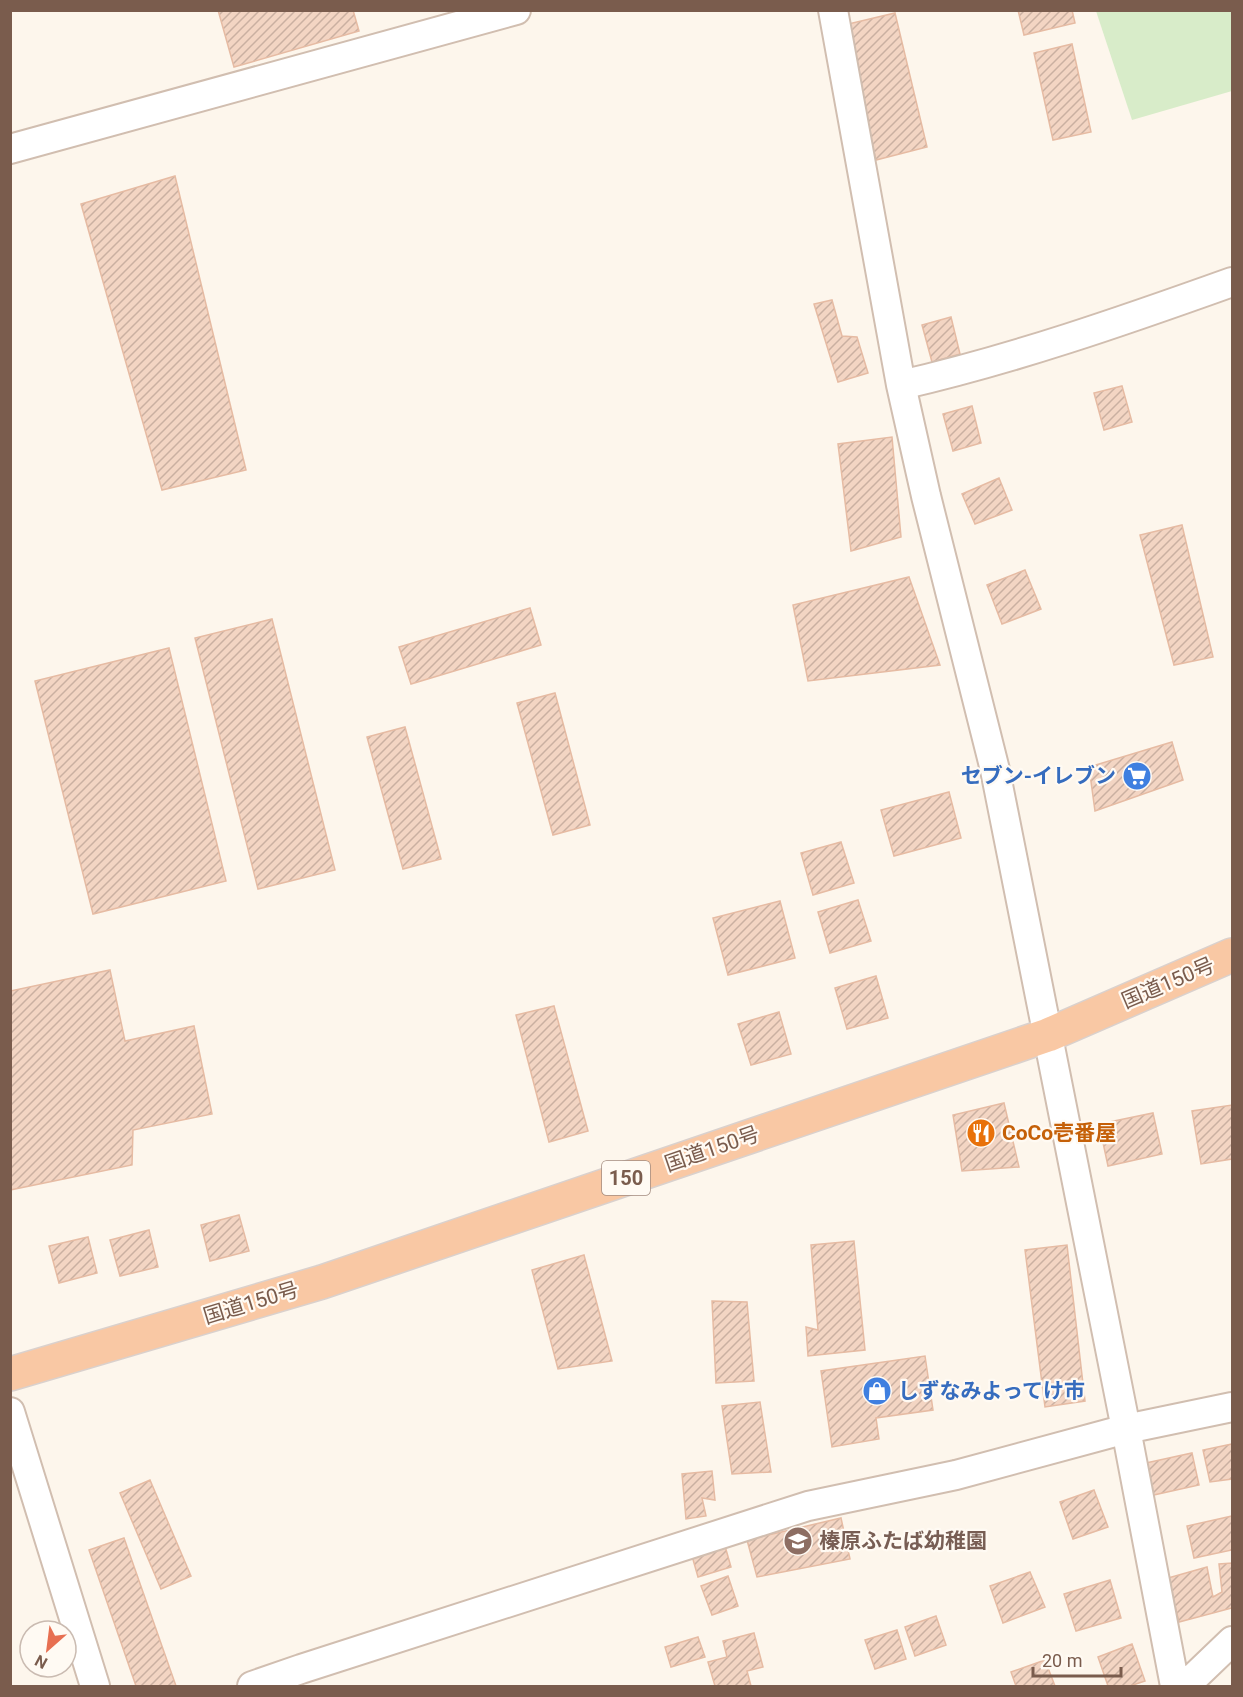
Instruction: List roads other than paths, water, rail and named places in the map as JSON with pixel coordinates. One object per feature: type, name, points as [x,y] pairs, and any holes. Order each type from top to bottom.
[{"type":"highway","name":"国道150号","points":[[10,1374],[322,1281],[1048,1035],[1233,955]]},
{"type":"street","points":[[10,150],[516,10]]},
{"type":"street","points":[[833,10],[901,385],[926,496],[995,770],[1175,1686]]},
{"type":"street","points":[[901,385],[970,369],[1149,312],[1233,282]]},
{"type":"street","points":[[252,1686],[808,1506],[956,1475],[1126,1429],[1233,1407]]},
{"type":"street","points":[[10,1412],[95,1686]]},
{"type":"street","points":[[1185,1686],[1233,1641]]},
{"type":"place","name":"セブン-イレブン","points":[[1137,776]]},
{"type":"place","name":"CoCo壱番屋","points":[[981,1133]]},
{"type":"place","name":"しずなみよってけ市","points":[[877,1391]]},
{"type":"place","name":"榛原ふたば幼稚園","points":[[798,1541]]}]
